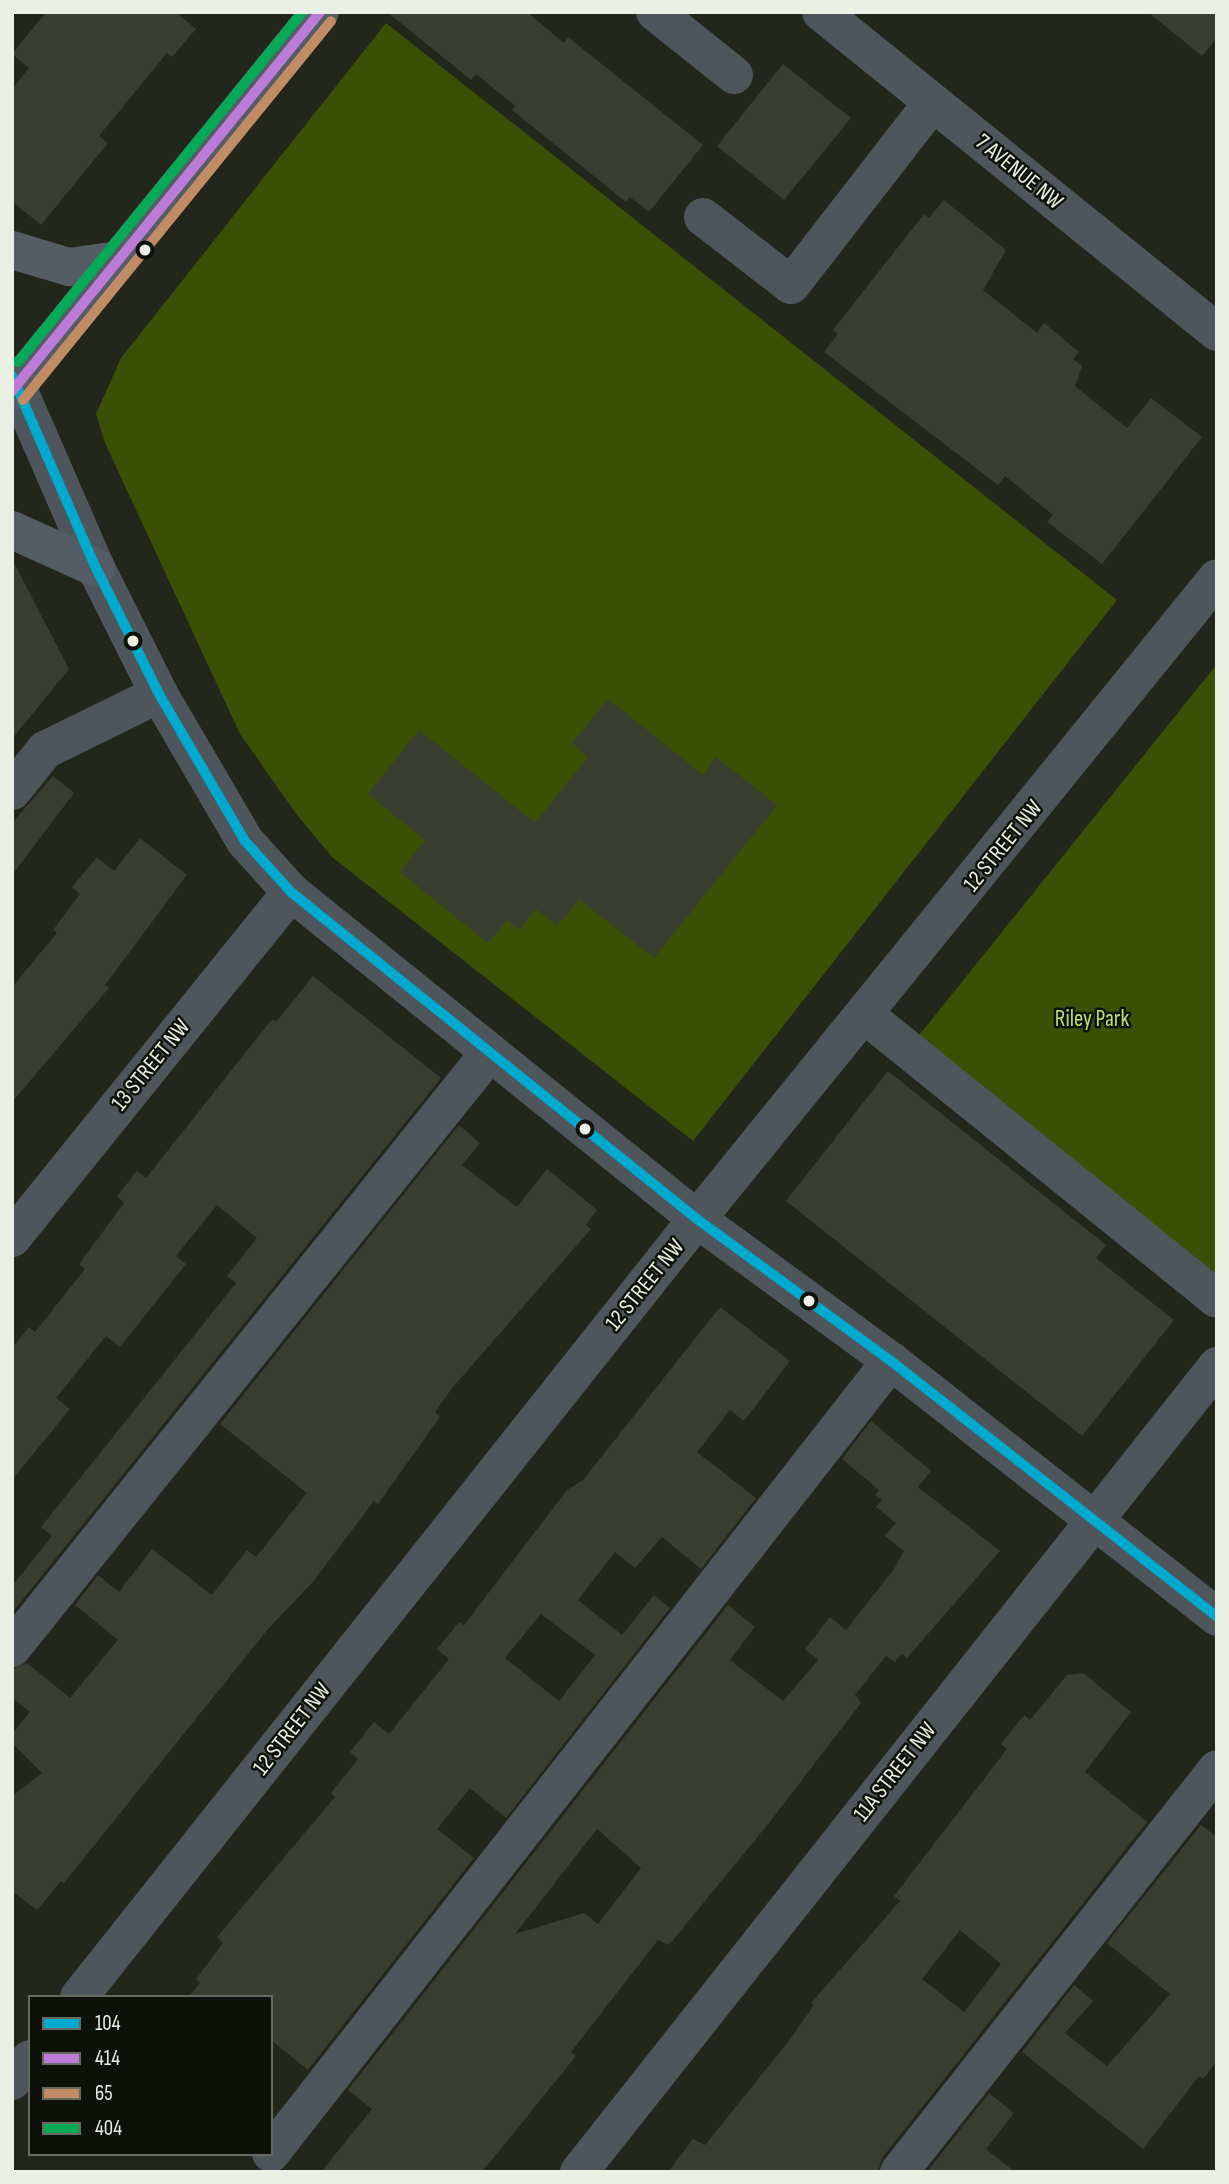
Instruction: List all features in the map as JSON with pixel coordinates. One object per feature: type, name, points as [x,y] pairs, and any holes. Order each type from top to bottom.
[{"type":"main road","points":[[14,384],[119,260],[320,12]]},
{"type":"main road","points":[[12,250],[69,267],[119,260]]},
{"type":"main road","points":[[12,530],[96,568]]},
{"type":"street","points":[[655,12],[734,75]]},
{"type":"street","name":"7 AVENUE NW","points":[[821,12],[1217,332]]},
{"type":"street","points":[[703,216],[791,285],[933,103]]},
{"type":"street","points":[[14,384],[96,568],[159,694],[245,841],[291,892],[697,1219],[891,1361],[1217,1617]]},
{"type":"street","name":"12 STREET NW","points":[[81,1995],[697,1219],[1217,578]]},
{"type":"street","points":[[12,791],[44,750],[159,694]]},
{"type":"street","name":"13 STREET NW","points":[[12,1238],[291,892]]},
{"type":"street","points":[[864,1015],[1217,1299]]},
{"type":"street","points":[[12,1648],[490,1052]]},
{"type":"street","points":[[273,2151],[891,1361]]},
{"type":"street","name":"11A STREET NW","points":[[579,2172],[1214,1369]]},
{"type":"street","points":[[899,2172],[1217,1769]]},
{"type":"street","points":[[12,2081],[28,2061]]},
{"type":"street","points":[[257,2172],[269,2156]]},
{"type":"green space","points":[[386,23],[1117,600],[693,1141],[332,857],[297,815],[240,734],[105,443],[96,414],[121,358]]},
{"type":"green space","name":"Riley Park","points":[[1217,664],[1217,1281],[916,1039]]},
{"type":"building","points":[[46,12],[176,12],[196,29],[172,57],[167,53],[99,136],[108,143],[41,225],[12,201],[12,89],[29,68],[12,54]]},
{"type":"building","points":[[387,12],[527,12],[564,43],[568,37],[703,145],[649,212],[630,197],[626,202],[512,110],[515,106],[476,74],[471,80]]},
{"type":"building","points":[[1148,12],[1217,12],[1217,38],[1202,56]]},
{"type":"building","points":[[783,64],[851,118],[784,200],[717,146]]},
{"type":"building","points":[[944,200],[1006,250],[983,290],[1037,333],[1044,323],[1079,352],[1073,359],[1082,366],[1075,386],[1127,428],[1151,398],[1202,437],[1102,564],[1047,522],[1053,515],[1005,476],[998,485],[824,352],[838,334],[833,330],[924,214],[929,218]]},
{"type":"building","points":[[12,559],[69,669],[12,739]]},
{"type":"building","points":[[608,699],[703,775],[716,757],[777,805],[654,958],[579,899],[557,926],[536,909],[519,930],[507,920],[488,943],[400,872],[425,840],[368,794],[419,730],[535,823],[588,757],[572,743]]},
{"type":"building","points":[[53,776],[74,793],[12,875],[12,823]]},
{"type":"building","points":[[140,838],[187,875],[105,985],[109,988],[12,1102],[12,987],[57,933],[53,930],[80,894],[72,887],[97,857],[114,871]]},
{"type":"building","points":[[313,976],[441,1078],[12,1613],[12,1586],[52,1536],[41,1527],[236,1283],[227,1276],[257,1238],[217,1205],[176,1256],[186,1264],[120,1347],[106,1336],[56,1398],[70,1409],[12,1480],[12,1348],[29,1327],[35,1332],[85,1269],[79,1264],[124,1203],[117,1196],[137,1171],[146,1178],[272,1019],[276,1022]]},
{"type":"building","points":[[888,1071],[1106,1245],[1096,1258],[1174,1320],[1082,1436],[786,1201]]},
{"type":"building","points":[[459,1125],[480,1143],[462,1165],[517,1207],[547,1169],[597,1210],[586,1225],[591,1229],[453,1387],[435,1412],[440,1417],[378,1504],[374,1501],[312,1583],[268,1629],[64,1883],[61,1881],[37,1910],[12,1891],[12,1796],[42,1773],[12,1743],[12,1734],[30,1712],[12,1698],[12,1669],[27,1663],[70,1698],[118,1640],[75,1605],[98,1575],[119,1592],[152,1549],[212,1595],[247,1550],[256,1557],[307,1493],[220,1424]]},
{"type":"building","points":[[720,1307],[790,1361],[744,1421],[730,1410],[697,1452],[756,1498],[701,1569],[662,1537],[635,1568],[615,1552],[578,1600],[622,1635],[654,1595],[670,1608],[506,1818],[470,1788],[437,1829],[474,1858],[308,2070],[273,2042],[273,1995],[190,1995],[200,1983],[196,1979],[223,1943],[217,1937],[335,1797],[331,1793],[358,1759],[350,1752],[374,1722],[389,1734],[449,1659],[437,1649],[459,1622],[464,1625],[567,1490],[583,1480]],"holes":[[[541,1614],[595,1655],[559,1701],[505,1658]]]},
{"type":"building","points":[[871,1421],[931,1471],[918,1487],[1000,1551],[907,1658],[902,1654],[895,1662],[886,1656],[855,1695],[861,1703],[769,1823],[669,1945],[658,1940],[571,2052],[576,2056],[482,2172],[321,2172],[372,2109],[348,2090],[728,1605],[755,1627],[730,1660],[783,1701],[818,1660],[805,1649],[830,1617],[846,1630],[894,1569],[904,1551],[885,1536],[896,1523],[876,1507],[882,1500],[875,1495],[879,1490],[842,1459]],"holes":[[[597,1829],[641,1868],[598,1924],[584,1913],[515,1934]]]},
{"type":"building","points":[[1083,1673],[1131,1712],[1085,1772],[1147,1822],[882,2158],[878,2172],[668,2172],[693,2139],[705,2145],[788,2042],[814,2005],[811,2003],[900,1901],[894,1896],[1007,1749],[1001,1744],[1024,1715],[1030,1720],[1067,1675]],"holes":[[[960,1930],[1001,1964],[964,2012],[922,1979]]]},
{"type":"building","points":[[1201,1825],[1217,1837],[1217,2061],[1203,2079],[1199,2076],[1143,2149],[1022,2052],[1074,1985],[1093,2001],[1065,2033],[1107,2066],[1170,1994],[1107,1943]]},
{"type":"building","points":[[989,2093],[1014,2113],[986,2149],[1015,2172],[927,2172]]},
{"type":"transit line","name":"404","points":[[18,362],[302,12]]},
{"type":"transit line","name":"414","points":[[12,391],[320,12]]},
{"type":"transit line","name":"65","points":[[23,400],[331,21]]},
{"type":"transit line","name":"104","points":[[12,376],[96,568],[159,694],[245,841],[291,892],[697,1219],[891,1361],[1217,1617]]}]
